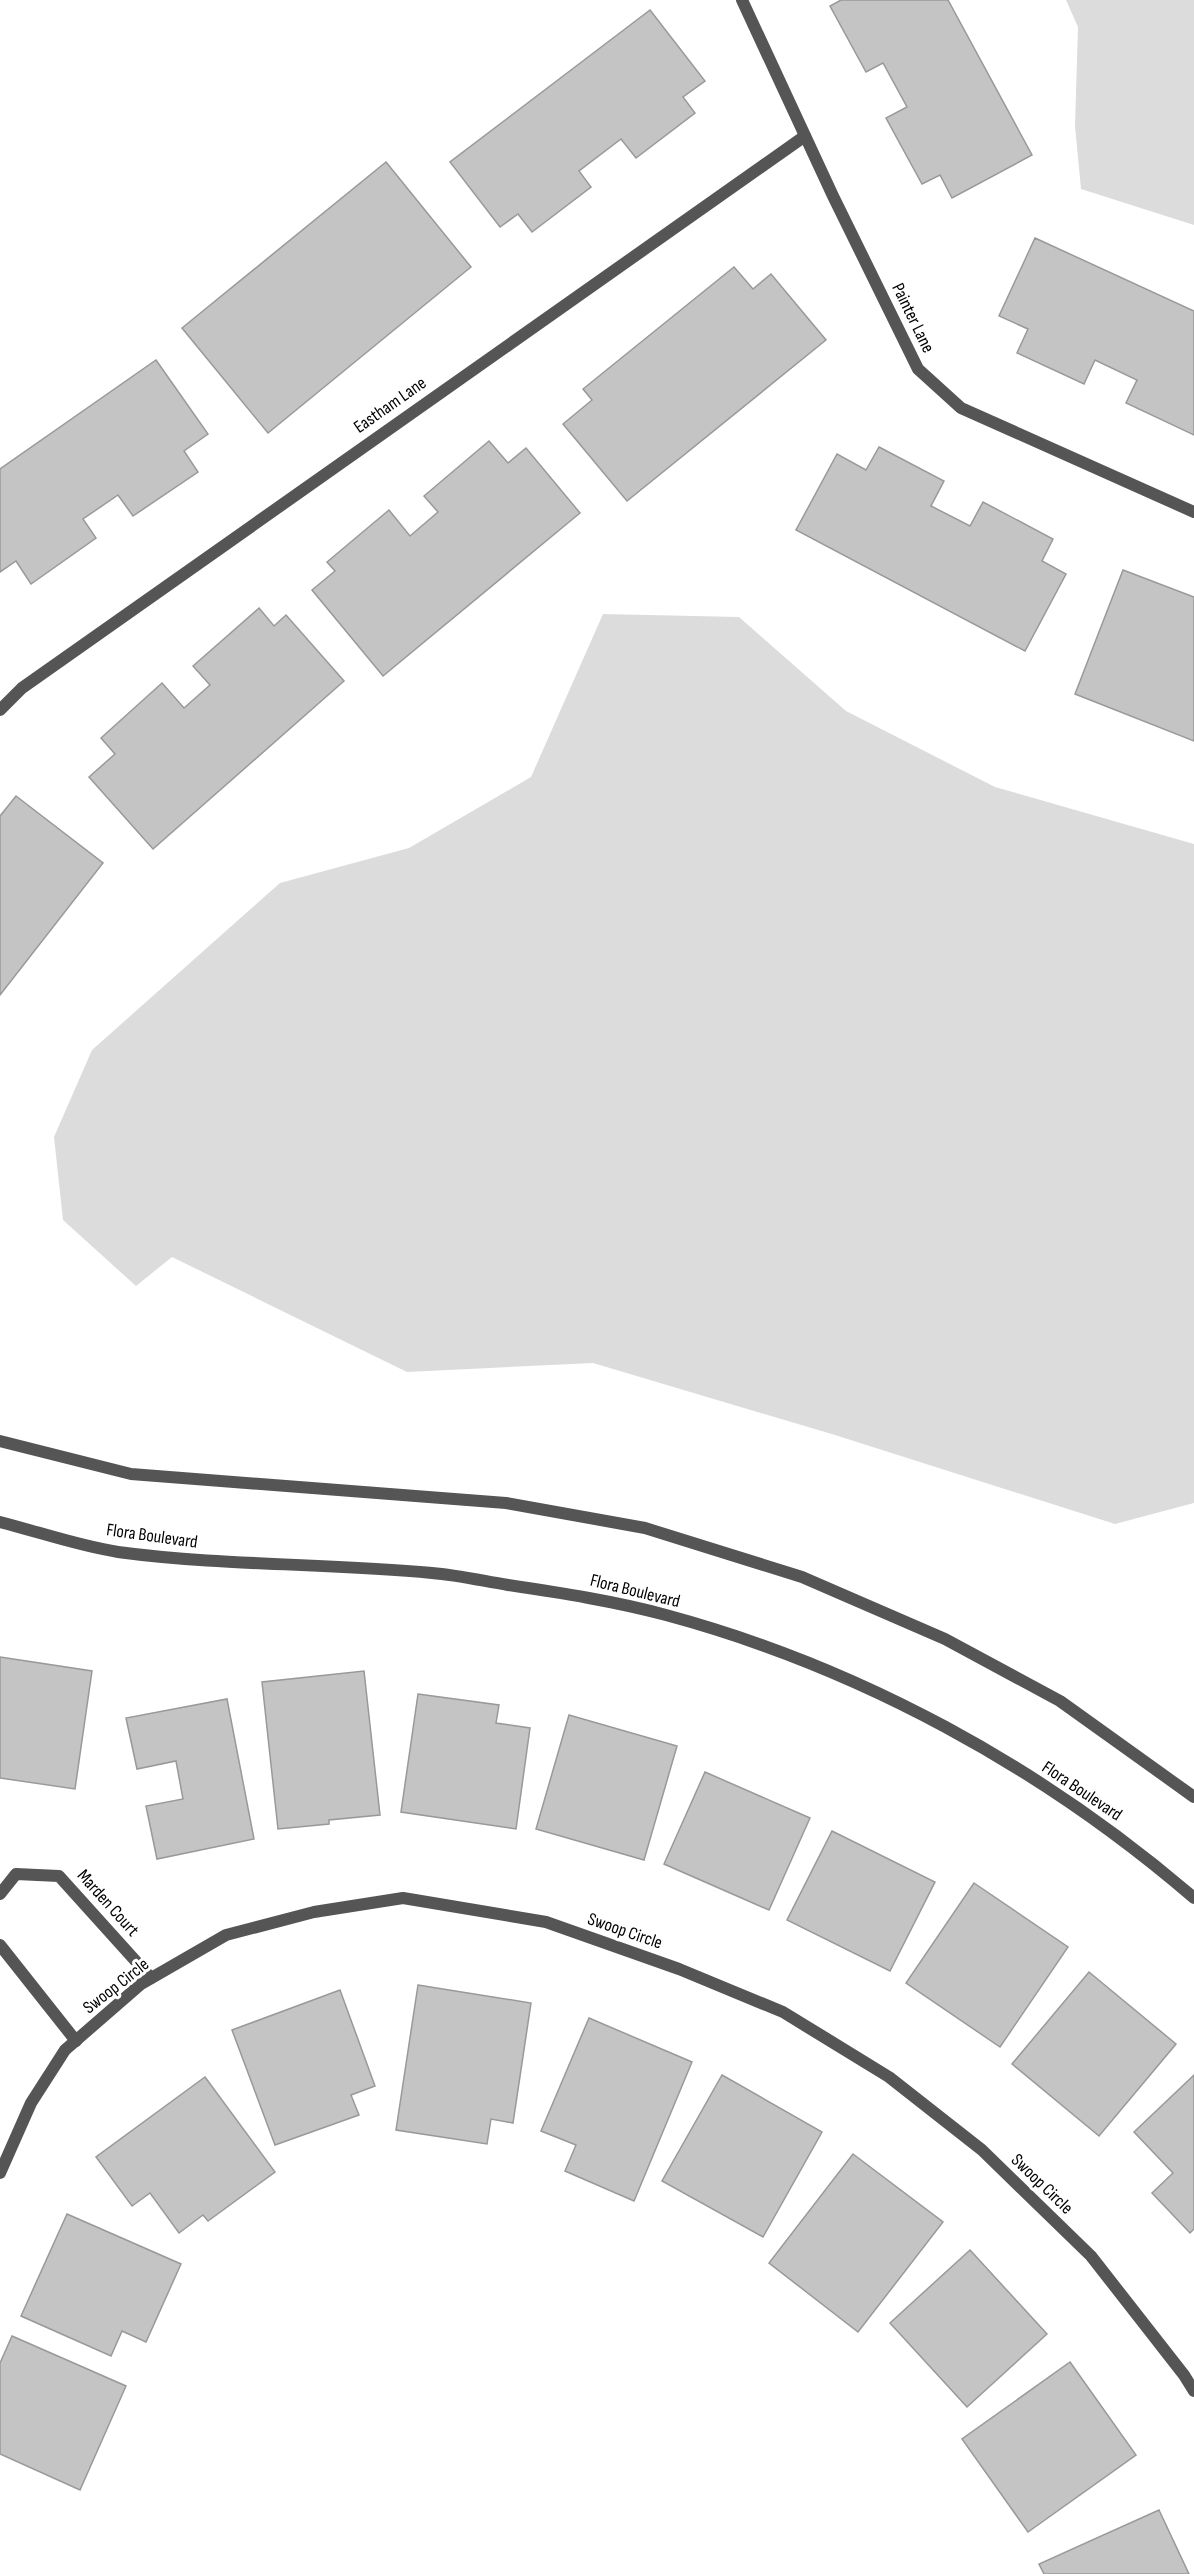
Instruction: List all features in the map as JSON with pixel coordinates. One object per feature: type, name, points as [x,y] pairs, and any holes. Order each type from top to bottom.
[{"type":"street","name":"Painter Lane","points":[[742,0],[918,369],[961,408],[1194,512]]},
{"type":"street","name":"Eastham Lane","points":[[0,710],[22,688],[805,136]]},
{"type":"street","points":[[0,1441],[131,1474],[506,1503],[645,1528],[802,1577],[945,1639],[1060,1701],[1194,1797]]},
{"type":"street","name":"Flora Boulevard","points":[[0,1522],[115,1551],[202,1561],[433,1573],[577,1595],[666,1615],[756,1644],[876,1691],[1013,1765],[1092,1818],[1194,1898]]},
{"type":"street","name":"Marden Court","points":[[0,1894],[16,1874],[59,1876],[152,1978]]},
{"type":"street","name":"Swoop Circle","points":[[0,2173],[32,2103],[65,2050],[141,1984],[226,1935],[314,1912],[403,1898],[546,1922],[679,1969],[783,2012],[889,2077],[982,2150],[1091,2256],[1194,2391]]},
{"type":"street","points":[[0,1944],[76,2041]]},
{"type":"shaded area","points":[[1066,0],[1194,0],[1194,225],[1081,189],[1075,126],[1078,27]]},
{"type":"shaded area","points":[[603,614],[739,617],[846,711],[995,787],[1194,844],[1194,1503],[1115,1524],[835,1435],[593,1363],[407,1372],[172,1257],[136,1286],[63,1220],[54,1137],[92,1050],[280,883],[409,848],[531,777]]},
{"type":"building","points":[[841,0],[948,0],[1032,155],[952,198],[940,175],[922,184],[886,118],[907,107],[883,63],[866,72],[830,6]]},
{"type":"building","points":[[650,10],[705,81],[683,97],[695,113],[636,158],[621,139],[579,171],[591,187],[532,232],[518,214],[500,227],[450,162]]},
{"type":"building","points":[[386,162],[471,267],[268,433],[182,328]]},
{"type":"building","points":[[1035,238],[1194,311],[1194,435],[1126,403],[1137,380],[1095,360],[1084,384],[1017,353],[1028,329],[999,316]]},
{"type":"building","points":[[734,267],[753,289],[771,274],[826,340],[627,501],[563,424],[592,400],[583,389]]},
{"type":"building","points":[[156,360],[208,434],[184,451],[198,472],[133,516],[118,495],[83,519],[96,538],[31,584],[16,561],[0,572],[0,469]]},
{"type":"building","points":[[489,441],[508,463],[526,448],[580,513],[383,676],[312,590],[335,571],[327,562],[389,510],[410,536],[438,512],[424,496]]},
{"type":"building","points":[[879,447],[944,481],[931,506],[970,526],[983,502],[1053,539],[1042,561],[1066,574],[1025,651],[796,530],[837,454],[866,470]]},
{"type":"building","points":[[1123,570],[1194,597],[1194,741],[1075,694]]},
{"type":"building","points":[[259,608],[274,626],[286,615],[344,681],[153,849],[89,777],[115,754],[101,738],[162,683],[184,708],[210,685],[193,666]]},
{"type":"building","points":[[16,796],[103,863],[0,995],[0,816]]},
{"type":"building","points":[[0,1657],[92,1671],[75,1789],[0,1778]]},
{"type":"building","points":[[364,1671],[380,1815],[329,1820],[329,1824],[278,1829],[262,1682]]},
{"type":"building","points":[[418,1694],[499,1705],[496,1723],[530,1728],[516,1829],[401,1812]]},
{"type":"building","points":[[227,1699],[254,1839],[157,1859],[146,1806],[183,1799],[176,1761],[137,1769],[126,1718]]},
{"type":"building","points":[[569,1715],[677,1746],[644,1860],[536,1829]]},
{"type":"building","points":[[705,1772],[810,1818],[769,1910],[664,1864]]},
{"type":"building","points":[[832,1831],[935,1882],[890,1971],[787,1920]]},
{"type":"building","points":[[974,1883],[1068,1947],[1000,2047],[906,1983]]},
{"type":"building","points":[[1089,1972],[1176,2044],[1099,2136],[1012,2064]]},
{"type":"building","points":[[418,1985],[531,2003],[513,2123],[491,2119],[487,2144],[396,2130]]},
{"type":"building","points":[[340,1990],[375,2086],[351,2095],[359,2115],[275,2145],[232,2030]]},
{"type":"building","points":[[589,2018],[692,2062],[634,2201],[565,2171],[576,2145],[541,2131]]},
{"type":"building","points":[[722,2075],[822,2132],[763,2237],[662,2181]]},
{"type":"building","points":[[1194,2075],[1194,2229],[1190,2233],[1152,2193],[1173,2173],[1134,2132]]},
{"type":"building","points":[[205,2077],[275,2172],[208,2221],[203,2215],[179,2233],[150,2193],[132,2206],[96,2157]]},
{"type":"building","points":[[853,2154],[943,2222],[858,2332],[769,2263]]},
{"type":"building","points":[[67,2214],[181,2264],[146,2342],[122,2331],[111,2356],[21,2316]]},
{"type":"building","points":[[970,2250],[1047,2334],[967,2407],[890,2323]]},
{"type":"building","points":[[12,2336],[126,2386],[80,2490],[0,2454],[0,2363]]},
{"type":"building","points":[[1070,2362],[1136,2455],[1028,2532],[962,2439]]},
{"type":"building","points":[[1159,2510],[1189,2574],[1044,2574],[1039,2564]]}]
